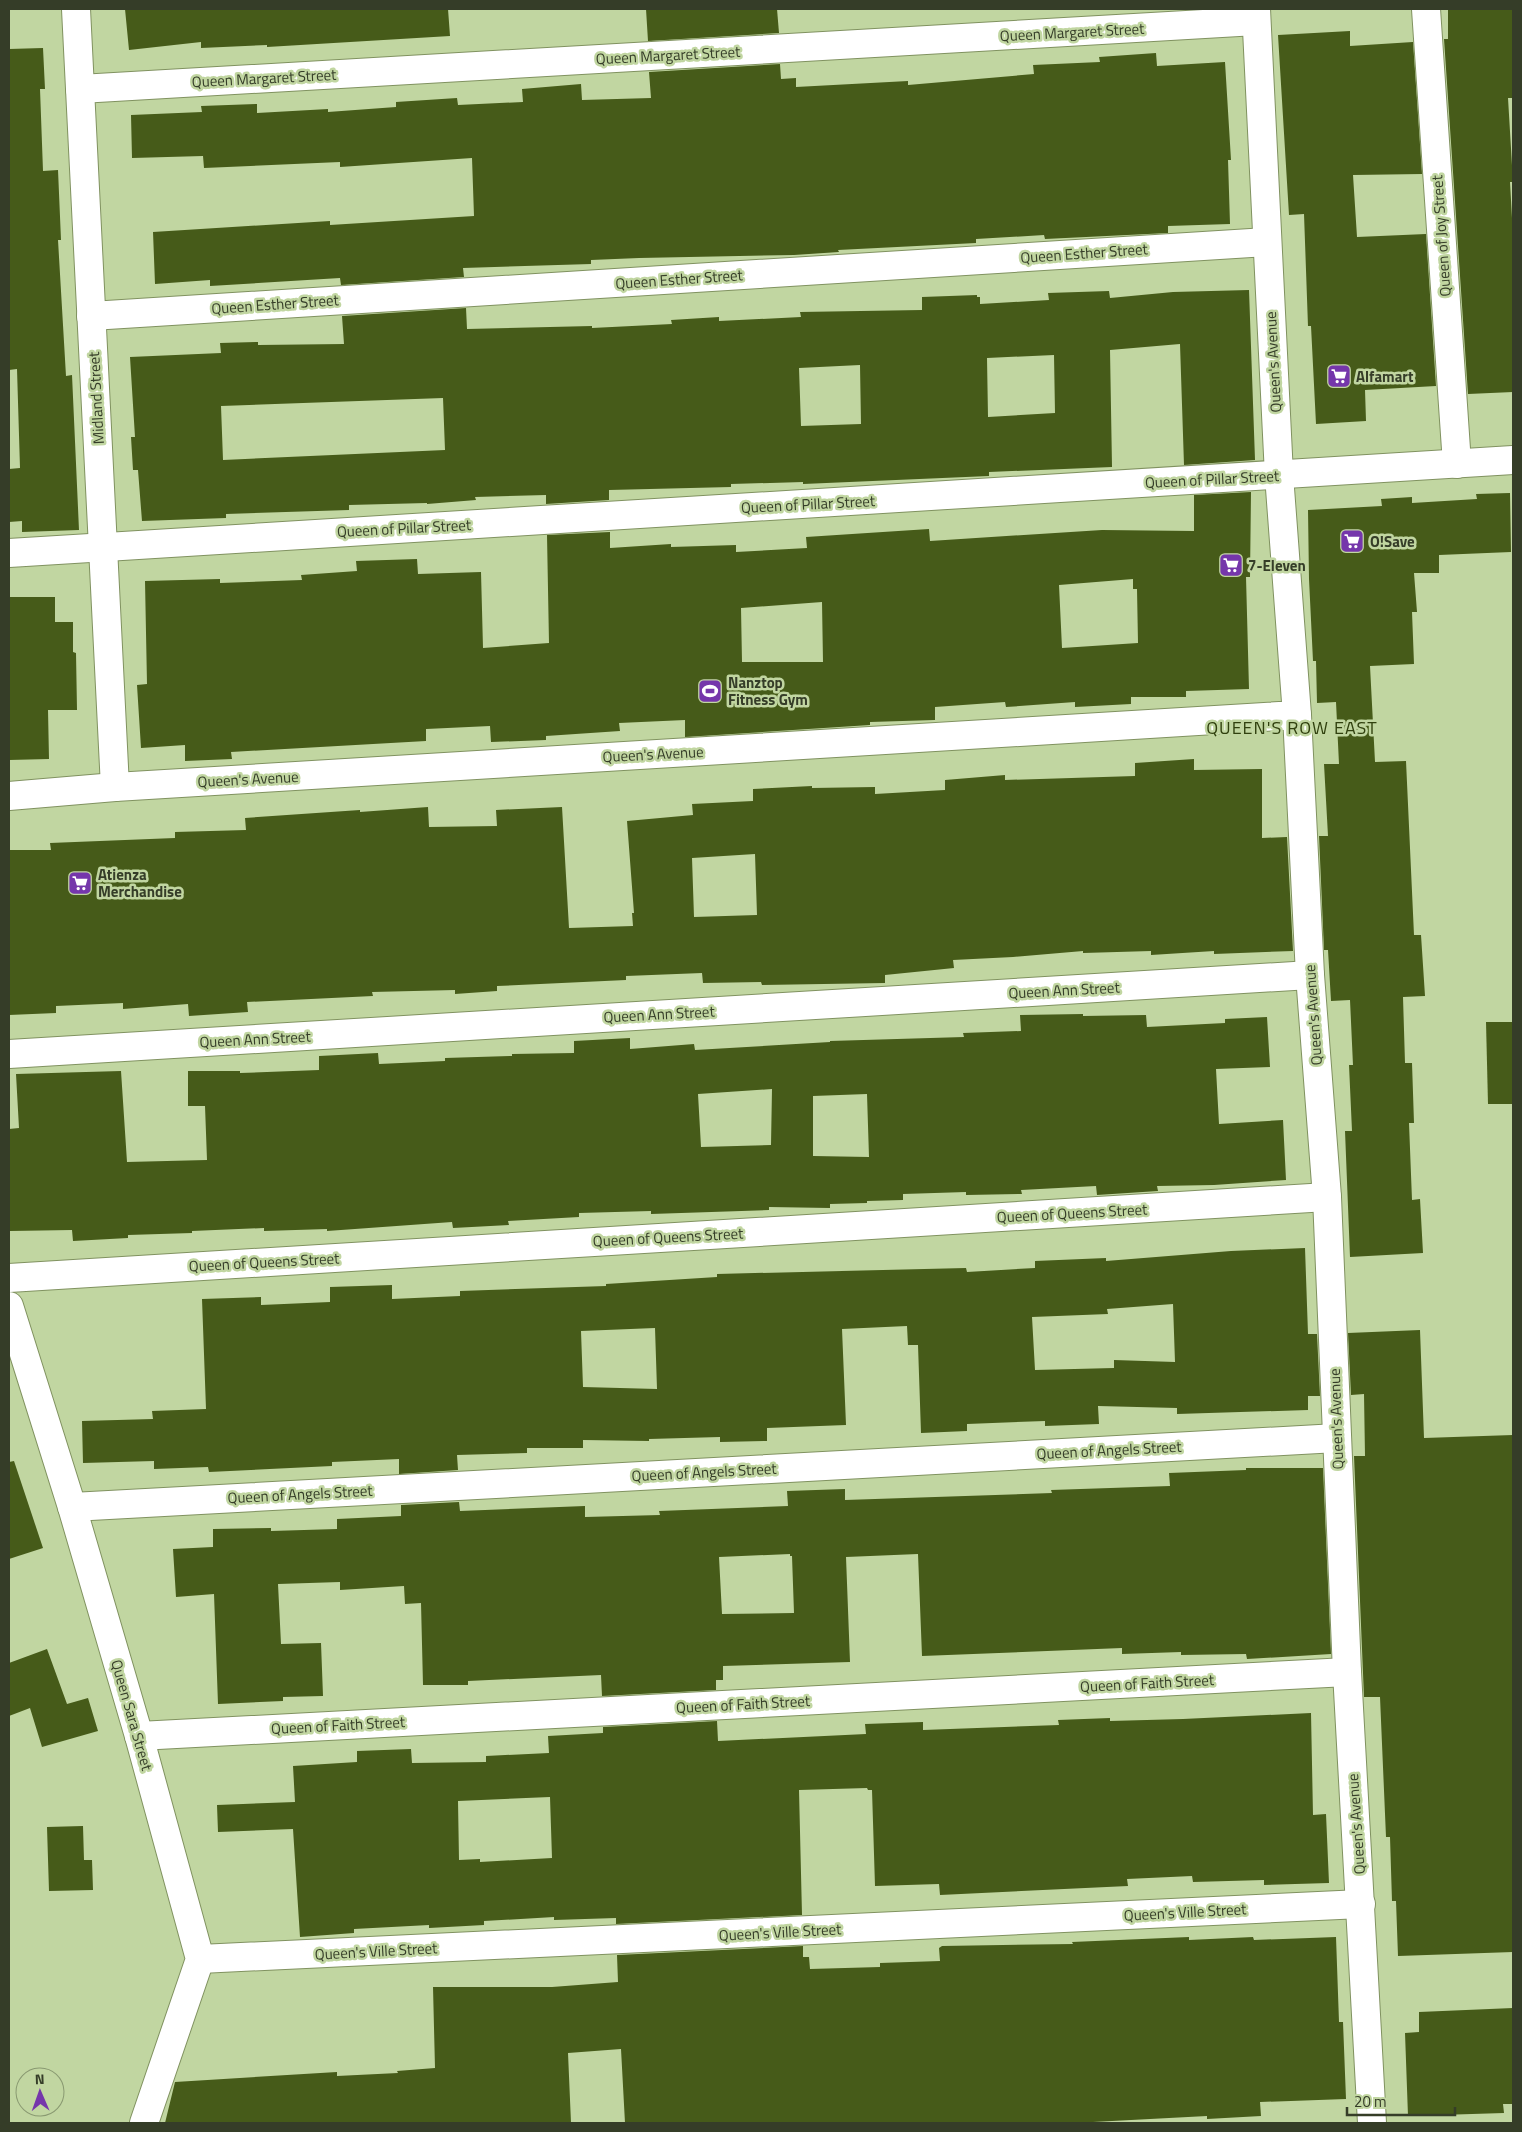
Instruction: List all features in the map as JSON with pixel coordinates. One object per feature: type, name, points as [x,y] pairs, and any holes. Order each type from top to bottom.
[{"type":"street","name":"Midland Street","points":[[76,9],[115,787]]},
{"type":"street","name":"Queen of Joy Street","points":[[1426,9],[1457,464]]},
{"type":"street","name":"Queen Margaret Street","points":[[80,89],[1256,15]]},
{"type":"street","name":"Queen's Avenue","points":[[1256,15],[1279,475],[1297,716],[1310,975],[1327,1197],[1347,1672],[1372,2123]]},
{"type":"street","name":"Queen Esther Street","points":[[92,316],[1268,242]]},
{"type":"street","name":"Queen of Pillar Street","points":[[9,553],[1513,460]]},
{"type":"street","name":"Queen's Avenue","points":[[9,796],[115,787],[1297,716]]},
{"type":"street","name":"Queen Ann Street","points":[[9,1054],[1310,975]]},
{"type":"street","name":"Queen of Queens Street","points":[[9,1278],[1327,1197]]},
{"type":"street","name":"Queen Sara Street","points":[[9,1306],[72,1507],[139,1736],[200,1959]]},
{"type":"street","name":"Queen of Angels Street","points":[[72,1507],[1337,1438]]},
{"type":"street","name":"Queen of Faith Street","points":[[139,1736],[1347,1672]]},
{"type":"street","name":"Queen's Ville Street","points":[[200,1959],[1361,1904]]},
{"type":"street","points":[[144,2123],[200,1959]]},
{"type":"building","points":[[125,9],[448,9],[450,36],[267,47],[267,45],[201,48],[201,42],[129,50]]},
{"type":"building","points":[[646,9],[777,9],[779,33],[648,41]]},
{"type":"building","points":[[1448,9],[1513,9],[1513,98],[1508,98],[1513,182],[1510,182],[1513,236],[1513,392],[1468,394],[1444,39],[1448,39]]},
{"type":"building","points":[[1350,31],[1350,46],[1413,42],[1422,174],[1353,175],[1357,237],[1426,234],[1436,386],[1365,390],[1366,421],[1316,424],[1311,326],[1308,326],[1304,214],[1289,215],[1278,35]]},
{"type":"building","points":[[43,48],[45,89],[40,89],[43,171],[58,170],[61,240],[58,240],[66,376],[72,375],[79,530],[22,532],[22,521],[9,522],[9,469],[20,468],[17,369],[9,370],[9,49]]},
{"type":"building","points":[[1156,53],[1157,66],[1225,62],[1231,160],[1228,160],[1230,224],[1168,226],[1168,233],[1045,239],[1044,235],[976,239],[976,243],[838,250],[839,252],[794,255],[639,258],[591,260],[591,264],[463,268],[464,277],[341,285],[340,278],[210,286],[210,280],[155,284],[153,232],[330,221],[330,225],[474,216],[472,158],[340,167],[340,162],[204,168],[203,156],[132,158],[131,115],[202,112],[201,106],[257,104],[257,113],[328,109],[328,112],[396,107],[396,102],[457,98],[458,105],[523,102],[522,89],[581,84],[582,100],[651,98],[649,72],[780,64],[781,79],[796,78],[796,87],[908,81],[908,85],[1034,74],[1033,65],[1100,62],[1099,57]]},
{"type":"building","points":[[1249,290],[1255,460],[1184,465],[1180,344],[1110,350],[1112,467],[989,472],[989,476],[803,484],[803,482],[731,484],[731,487],[609,490],[609,500],[546,504],[546,495],[475,497],[476,500],[427,504],[349,505],[349,510],[226,514],[226,518],[142,521],[138,470],[133,470],[131,437],[135,437],[130,357],[221,353],[220,343],[258,342],[258,345],[344,344],[342,316],[466,308],[467,329],[592,326],[592,328],[672,324],[671,320],[719,317],[719,321],[801,317],[800,312],[922,310],[922,297],[977,295],[977,297],[980,297],[980,304],[1049,300],[1048,293],[1109,291],[1110,298],[1173,292]],"holes":[[[1054,355],[1055,413],[988,417],[987,358]],[[860,365],[861,424],[801,426],[799,368]],[[443,398],[445,450],[223,460],[221,406]]]},
{"type":"building","points":[[1251,492],[1250,577],[1246,577],[1249,689],[1186,691],[1186,697],[1131,697],[1131,704],[1075,707],[1075,702],[1006,707],[1005,702],[935,707],[935,720],[870,722],[870,725],[685,737],[685,720],[619,723],[620,731],[546,736],[546,740],[491,742],[490,726],[426,729],[426,741],[231,752],[232,759],[185,761],[185,745],[141,748],[137,685],[147,684],[145,581],[220,579],[220,583],[302,580],[301,575],[357,571],[356,561],[417,559],[418,574],[481,572],[483,648],[549,643],[547,535],[610,532],[610,548],[671,544],[671,547],[736,545],[736,552],[807,548],[806,537],[929,529],[930,541],[1102,530],[1194,531],[1194,495]],"holes":[[[1133,579],[1133,589],[1137,589],[1138,643],[1062,648],[1059,585]],[[822,602],[823,662],[742,662],[741,608]]]},
{"type":"building","points":[[1510,493],[1511,552],[1439,555],[1439,573],[1414,573],[1417,612],[1412,612],[1414,664],[1370,666],[1375,762],[1406,761],[1414,935],[1421,935],[1425,996],[1403,997],[1405,1063],[1412,1063],[1414,1123],[1409,1123],[1412,1200],[1420,1199],[1423,1253],[1350,1257],[1345,1131],[1352,1131],[1349,1065],[1353,1065],[1350,1000],[1331,1001],[1328,950],[1324,950],[1319,836],[1328,836],[1324,764],[1339,764],[1336,702],[1317,703],[1316,661],[1313,661],[1309,579],[1308,510],[1382,506],[1381,499],[1412,497],[1412,503],[1477,499],[1476,494]]},
{"type":"building","points":[[9,597],[55,597],[55,622],[73,622],[73,652],[76,653],[77,710],[48,710],[49,759],[9,760]]},
{"type":"building","points":[[1194,759],[1194,770],[1262,769],[1262,838],[1287,837],[1293,951],[1214,954],[1214,951],[1151,955],[1151,951],[1083,953],[1083,951],[953,960],[954,968],[885,975],[885,983],[762,985],[761,982],[703,983],[702,973],[626,976],[626,980],[497,986],[497,991],[455,994],[455,990],[372,992],[373,996],[247,1002],[248,1012],[189,1016],[188,1004],[123,1009],[123,1003],[56,1006],[56,1013],[9,1015],[9,850],[51,850],[50,843],[175,838],[175,832],[246,830],[245,818],[360,810],[360,812],[428,807],[429,827],[497,826],[496,810],[562,807],[569,928],[633,926],[632,913],[634,913],[627,821],[693,815],[692,804],[753,801],[753,789],[812,786],[812,788],[875,787],[875,794],[945,790],[945,780],[1005,775],[1005,780],[1135,776],[1135,763]],"holes":[[[755,854],[757,915],[694,917],[692,858]]]},
{"type":"building","points":[[1020,1015],[1146,1015],[1147,1027],[1225,1023],[1225,1019],[1267,1017],[1270,1067],[1216,1069],[1219,1124],[1283,1120],[1286,1180],[1214,1185],[1157,1186],[1158,1191],[1097,1195],[1096,1186],[1021,1190],[1022,1194],[966,1195],[966,1192],[903,1194],[903,1200],[830,1204],[830,1208],[769,1207],[769,1210],[651,1214],[651,1211],[579,1213],[579,1217],[508,1221],[509,1225],[453,1228],[452,1222],[327,1231],[327,1229],[264,1231],[264,1228],[128,1235],[128,1238],[73,1241],[72,1230],[10,1231],[9,1129],[19,1128],[16,1074],[121,1071],[127,1162],[207,1160],[205,1106],[188,1106],[188,1071],[240,1071],[240,1073],[319,1070],[319,1056],[378,1053],[379,1064],[445,1061],[445,1058],[512,1056],[512,1054],[574,1053],[574,1041],[630,1038],[630,1049],[694,1044],[695,1050],[830,1041],[964,1037],[963,1033],[1021,1031]],"holes":[[[772,1089],[771,1145],[701,1147],[698,1094]],[[867,1094],[869,1157],[813,1156],[813,1096]]]},
{"type":"building","points":[[1486,1022],[1513,1022],[1513,1104],[1488,1104]]},
{"type":"building","points":[[1305,1248],[1308,1334],[1317,1334],[1320,1396],[1308,1396],[1308,1410],[1177,1414],[1177,1408],[1098,1406],[1099,1424],[1045,1426],[1045,1421],[967,1424],[967,1431],[921,1433],[918,1345],[908,1345],[907,1326],[842,1329],[846,1425],[767,1428],[767,1441],[720,1442],[720,1437],[649,1439],[649,1441],[583,1440],[583,1448],[527,1448],[527,1453],[457,1455],[458,1470],[399,1474],[399,1459],[332,1462],[332,1466],[209,1472],[208,1467],[154,1469],[154,1461],[83,1463],[82,1421],[153,1419],[152,1411],[206,1409],[202,1299],[261,1297],[261,1305],[330,1302],[330,1287],[392,1285],[392,1299],[460,1296],[460,1291],[606,1286],[606,1284],[717,1277],[717,1274],[966,1268],[967,1272],[1035,1268],[1035,1261],[1106,1258],[1106,1261],[1231,1251]],"holes":[[[1173,1304],[1175,1362],[1114,1360],[1114,1368],[1035,1370],[1032,1317],[1108,1314],[1107,1309]],[[655,1328],[657,1389],[583,1387],[581,1331]]]},
{"type":"building","points":[[1420,1330],[1424,1438],[1513,1435],[1513,1952],[1398,1956],[1396,1901],[1392,1901],[1390,1837],[1386,1837],[1380,1697],[1364,1697],[1354,1456],[1365,1456],[1364,1394],[1351,1395],[1348,1333]]},
{"type":"building","points":[[14,1461],[43,1548],[9,1559],[9,1462]]},
{"type":"building","points":[[1246,1468],[1323,1468],[1331,1654],[1247,1659],[1246,1654],[1181,1655],[1181,1652],[1122,1654],[1122,1648],[922,1656],[918,1554],[846,1557],[850,1662],[723,1666],[723,1680],[716,1680],[716,1690],[602,1696],[601,1675],[468,1681],[468,1685],[423,1685],[421,1603],[405,1604],[404,1586],[340,1590],[340,1582],[278,1584],[281,1644],[321,1643],[323,1696],[283,1697],[283,1701],[218,1704],[214,1594],[176,1597],[173,1549],[213,1547],[213,1529],[271,1528],[271,1531],[337,1529],[337,1519],[401,1516],[401,1505],[459,1502],[460,1511],[585,1506],[585,1517],[660,1515],[659,1511],[788,1506],[787,1491],[845,1489],[845,1500],[1052,1493],[1051,1490],[1170,1486],[1169,1473],[1246,1470]],"holes":[[[790,1554],[792,1556],[794,1613],[722,1614],[719,1557]]]},
{"type":"building","points":[[47,1649],[67,1704],[88,1698],[98,1731],[42,1747],[30,1708],[9,1716],[9,1663]]},
{"type":"building","points":[[1311,1713],[1313,1815],[1326,1814],[1329,1883],[1264,1885],[1264,1880],[1193,1882],[1192,1876],[1127,1879],[1128,1886],[940,1895],[939,1884],[875,1886],[872,1790],[867,1788],[799,1790],[802,1915],[616,1924],[616,1918],[554,1920],[554,1917],[484,1921],[484,1925],[429,1928],[429,1925],[354,1929],[354,1933],[300,1937],[293,1829],[218,1832],[217,1805],[295,1802],[293,1766],[357,1762],[357,1751],[411,1749],[412,1763],[486,1762],[486,1756],[549,1753],[548,1736],[603,1733],[603,1727],[717,1721],[718,1741],[866,1734],[865,1724],[923,1722],[923,1730],[1059,1725],[1058,1720],[1110,1718],[1110,1721]],"holes":[[[550,1797],[552,1858],[480,1862],[480,1859],[459,1860],[458,1801]]]},
{"type":"building","points":[[83,1826],[84,1860],[92,1860],[93,1890],[49,1891],[47,1827]]},
{"type":"building","points":[[1189,1937],[1189,1940],[1253,1937],[1254,1940],[1336,1937],[1339,2022],[1343,2022],[1346,2099],[1260,2102],[1261,2116],[1207,2119],[1207,2116],[1074,2123],[625,2123],[621,2049],[568,2053],[571,2123],[165,2123],[175,2082],[337,2072],[337,2076],[398,2073],[397,2071],[435,2068],[433,1987],[552,1987],[618,1982],[617,1955],[803,1946],[803,1957],[809,1957],[810,1969],[880,1967],[880,1963],[940,1961],[939,1948],[942,1946],[1073,1944],[1072,1942]]},
{"type":"building","points":[[1513,2008],[1513,2104],[1503,2104],[1504,2113],[1408,2116],[1405,2033],[1419,2032],[1419,2012]]},
{"type":"place","name":"Alfamart","points":[[1339,376]]},
{"type":"place","name":"O!Save","points":[[1352,541]]},
{"type":"place","name":"7-Eleven","points":[[1231,565]]},
{"type":"place","name":"Nanztop Fitness Gym","points":[[710,691]]},
{"type":"place","name":"Atienza Merchandise","points":[[80,883]]},
{"type":"district","name":"QUEEN'S ROW EAST","points":[[1292,727]]}]
